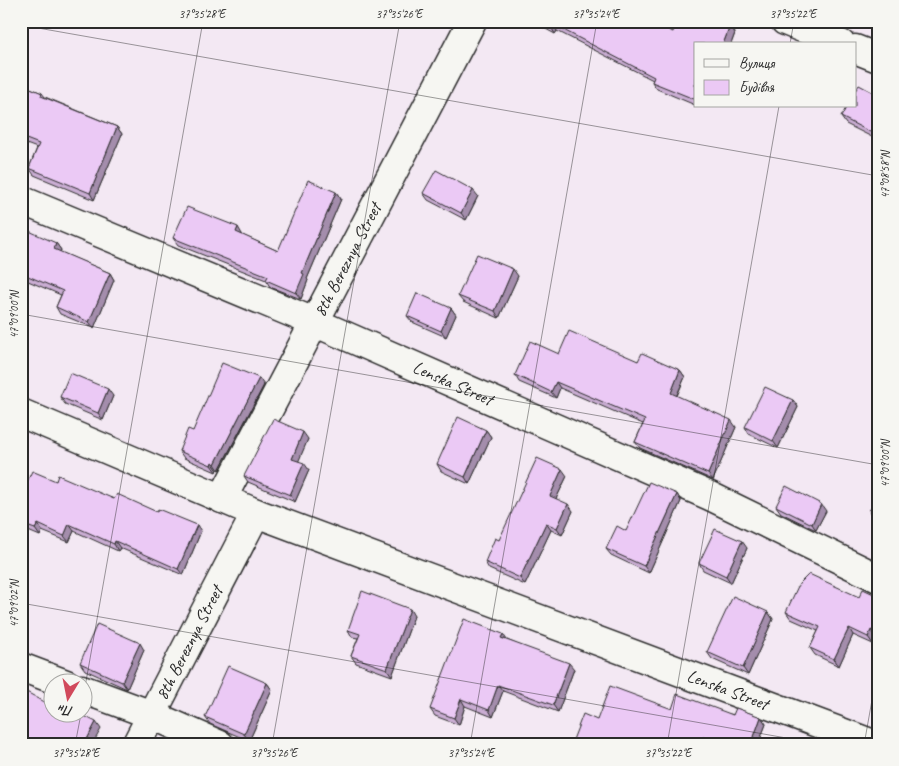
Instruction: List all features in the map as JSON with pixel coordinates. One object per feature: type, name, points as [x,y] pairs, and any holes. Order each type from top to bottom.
[{"type":"street","name":"8th Bereznya Street","points":[[222,498],[472,21]]},
{"type":"street","points":[[785,21],[836,42]]},
{"type":"street","points":[[856,49],[878,58]]},
{"type":"street","name":"Lenska Street","points":[[21,200],[314,322],[710,496],[878,578]]},
{"type":"street","name":"Lenska Street","points":[[21,413],[256,514],[876,745]]},
{"type":"street","name":"8th Bereznya Street","points":[[136,745],[256,514]]},
{"type":"street","points":[[21,667],[42,675]]},
{"type":"street","points":[[92,693],[152,715],[220,745]]},
{"type":"building","points":[[539,21],[651,21],[673,32],[677,21],[718,21],[730,26],[724,42],[694,42],[694,99],[652,82],[654,77],[552,24],[551,27]]},
{"type":"building","points":[[21,84],[42,93],[41,96],[117,127],[90,193],[29,168],[39,144],[21,137]]},
{"type":"building","points":[[859,85],[878,95],[878,136],[841,117],[846,108],[856,108],[856,90]]},
{"type":"building","points":[[436,170],[473,190],[461,213],[423,193]]},
{"type":"building","points":[[308,180],[336,192],[302,273],[304,274],[296,293],[266,280],[268,276],[173,238],[187,207],[238,227],[236,232],[278,251]]},
{"type":"building","points":[[29,231],[56,243],[54,249],[110,273],[89,322],[56,307],[63,291],[21,273],[21,250]]},
{"type":"building","points":[[477,254],[513,269],[495,311],[458,296]]},
{"type":"building","points":[[417,293],[451,308],[441,331],[407,316]]},
{"type":"building","points":[[569,331],[638,361],[642,353],[680,370],[671,393],[731,420],[708,474],[635,442],[645,420],[556,382],[551,392],[515,375],[530,341],[559,354]]},
{"type":"building","points":[[222,363],[259,378],[215,464],[212,462],[211,465],[179,451],[188,429],[193,431]]},
{"type":"building","points":[[70,373],[108,389],[98,413],[60,397]]},
{"type":"building","points":[[765,387],[793,400],[773,441],[745,427]]},
{"type":"building","points":[[458,417],[486,430],[465,477],[437,464]]},
{"type":"building","points":[[273,419],[303,432],[292,459],[304,463],[290,495],[244,476]]},
{"type":"building","points":[[537,458],[562,469],[550,496],[568,504],[557,528],[546,523],[520,578],[485,562],[495,538],[499,540]]},
{"type":"building","points":[[32,471],[56,481],[58,475],[114,499],[117,494],[157,512],[158,509],[197,525],[178,569],[115,541],[114,544],[69,524],[64,536],[38,524],[35,529],[21,524],[21,495]]},
{"type":"building","points":[[649,482],[677,494],[644,566],[606,549],[617,526],[626,531]]},
{"type":"building","points":[[786,486],[821,504],[812,524],[776,506]]},
{"type":"building","points":[[878,501],[878,519],[869,510]]},
{"type":"building","points":[[715,529],[742,541],[726,576],[699,563]]},
{"type":"building","points":[[809,574],[859,597],[863,589],[878,596],[878,633],[871,630],[868,637],[849,628],[834,659],[810,648],[820,627],[786,612],[799,584]]},
{"type":"building","points":[[362,591],[410,609],[387,669],[351,656],[360,634],[348,630]]},
{"type":"building","points":[[733,596],[768,612],[743,668],[707,652]]},
{"type":"building","points":[[464,619],[503,634],[501,638],[569,663],[553,705],[498,685],[489,710],[461,699],[454,718],[430,709]]},
{"type":"building","points":[[97,624],[140,643],[122,682],[80,663]]},
{"type":"building","points":[[228,666],[267,683],[244,734],[205,717]]},
{"type":"building","points":[[610,686],[672,709],[677,694],[733,715],[736,708],[761,717],[751,745],[725,745],[703,737],[700,745],[571,745],[583,714],[597,720]]},
{"type":"building","points":[[21,689],[42,701],[42,724],[92,724],[92,720],[96,722],[84,745],[21,745]]},
{"type":"building","points":[[772,740],[791,745],[771,745]]}]
